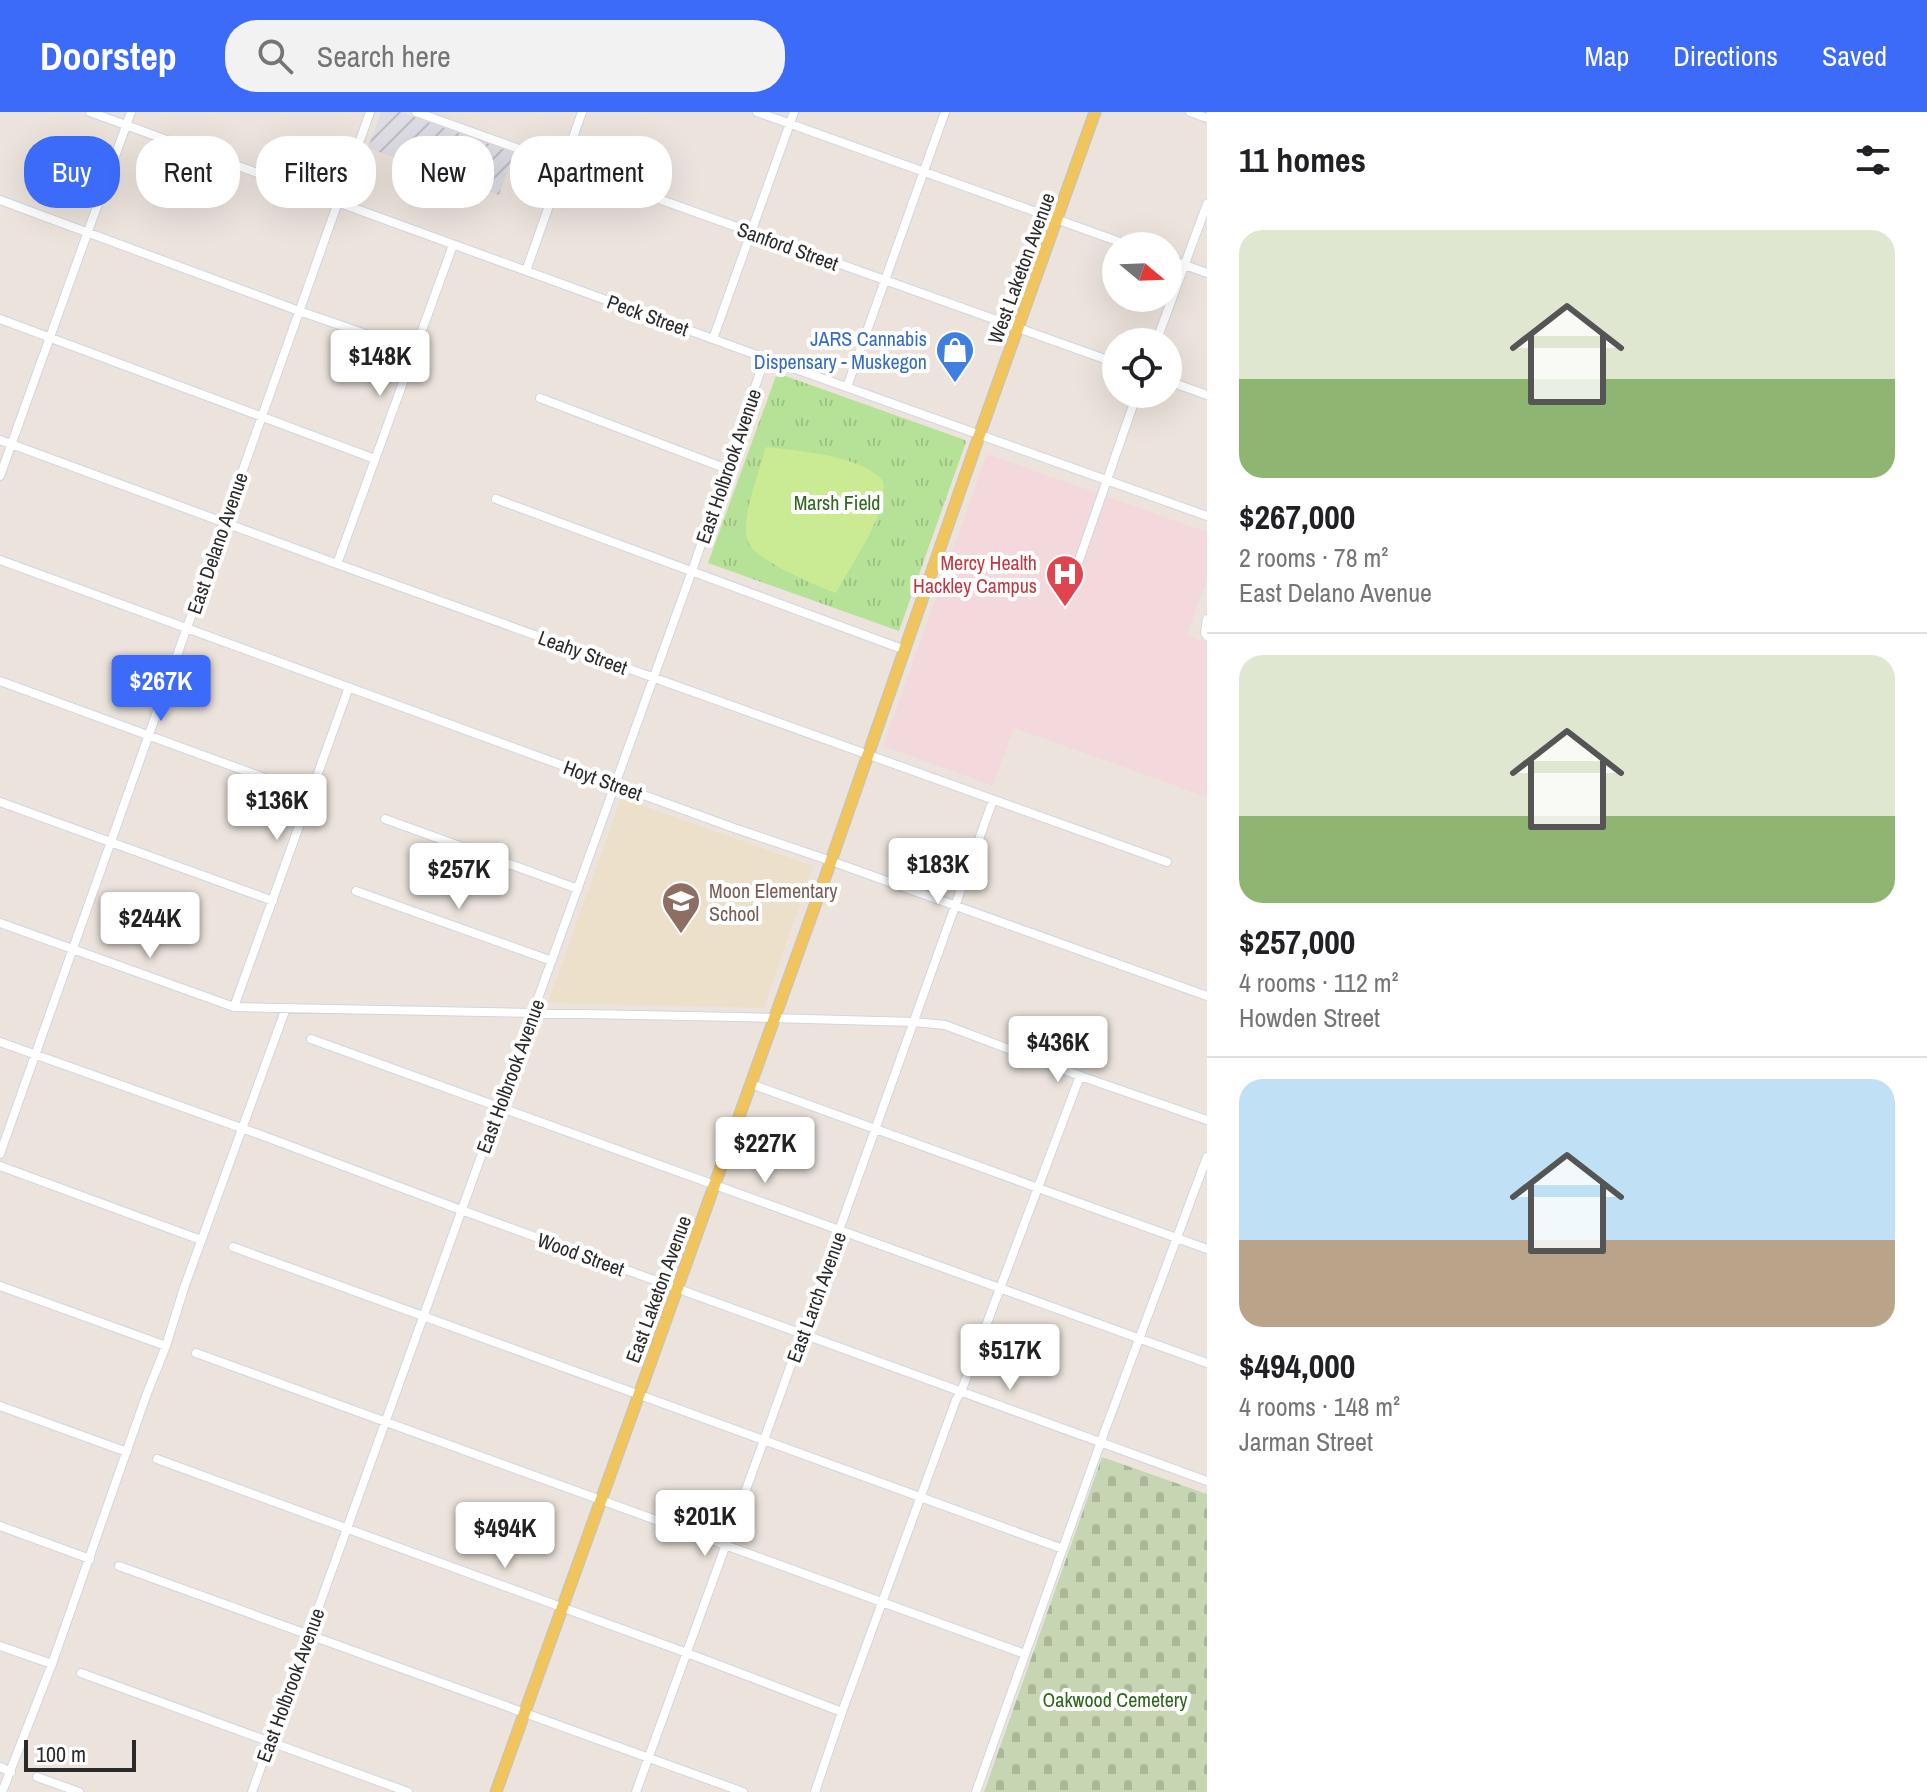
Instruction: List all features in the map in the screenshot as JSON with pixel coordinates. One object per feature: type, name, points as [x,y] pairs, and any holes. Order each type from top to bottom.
[{"type":"main road","name":"West Laketon Avenue","points":[[979,436],[1093,113]]},
{"type":"main road","name":"East Laketon Avenue","points":[[496,1792],[831,861],[979,436]]},
{"type":"street","name":"Peck Street","points":[[90,112],[256,173]]},
{"type":"street","points":[[0,476],[131,112]]},
{"type":"street","name":"East Delano Avenue","points":[[361,136],[370,112]]},
{"type":"street","name":"Sanford Street","points":[[416,112],[510,145]]},
{"type":"street","points":[[574,136],[582,112]]},
{"type":"street","points":[[757,112],[1102,236]]},
{"type":"street","points":[[713,339],[794,112]]},
{"type":"street","points":[[847,387],[945,112]]},
{"type":"street","points":[[1190,112],[1207,118]]},
{"type":"street","points":[[0,200],[415,351]]},
{"type":"street","name":"Sanford Street","points":[[672,203],[1102,358]]},
{"type":"street","points":[[1161,328],[1207,204]]},
{"type":"street","name":"East Delano Avenue","points":[[0,1154],[335,208]]},
{"type":"street","name":"Peck Street","points":[[351,208],[1207,516]]},
{"type":"street","points":[[526,271],[548,208]]},
{"type":"street","points":[[337,564],[453,245]]},
{"type":"street","points":[[1182,264],[1207,273]]},
{"type":"street","points":[[0,319],[375,459]]},
{"type":"street","name":"East Holbrook Avenue","points":[[252,1792],[692,571],[765,358]]},
{"type":"street","points":[[1182,386],[1207,395]]},
{"type":"street","points":[[540,398],[727,469]]},
{"type":"street","points":[[1070,586],[1132,408]]},
{"type":"street","name":"Leahy Street","points":[[0,440],[1167,862]]},
{"type":"street","points":[[496,499],[905,650]]},
{"type":"street","name":"Hoyt Street","points":[[0,560],[731,827],[1207,996]]},
{"type":"street","points":[[1206,634],[1207,619]]},
{"type":"street","points":[[0,681],[311,795]]},
{"type":"street","points":[[234,1007],[349,687]]},
{"type":"street","name":"East Larch Avenue","points":[[636,1792],[993,800]]},
{"type":"street","points":[[0,802],[273,901]]},
{"type":"street","points":[[385,819],[578,889]]},
{"type":"street","points":[[356,891],[552,961]]},
{"type":"street","points":[[0,923],[234,1007],[945,1025],[1207,1120]]},
{"type":"street","points":[[2,1792],[52,1664],[286,1008]]},
{"type":"street","points":[[311,1039],[1207,1363]]},
{"type":"street","name":"Wood Street","points":[[0,1042],[1207,1481]]},
{"type":"street","points":[[815,1792],[956,1400],[1080,1076]]},
{"type":"street","points":[[751,1084],[1207,1249]]},
{"type":"street","points":[[976,1792],[1207,1157]]},
{"type":"street","points":[[0,1166],[201,1240]]},
{"type":"street","points":[[233,1247],[1063,1549]]},
{"type":"street","points":[[0,1286],[166,1346]]},
{"type":"street","points":[[196,1353],[1025,1654]]},
{"type":"street","points":[[0,1406],[127,1452]]},
{"type":"street","points":[[157,1459],[842,1712]]},
{"type":"street","points":[[0,1526],[90,1559]]},
{"type":"street","points":[[119,1566],[743,1792]]},
{"type":"street","points":[[0,1646],[52,1664]]},
{"type":"street","points":[[81,1673],[408,1792]]},
{"type":"street","points":[[0,1767],[11,1772]]},
{"type":"street","points":[[37,1777],[79,1792]]},
{"type":"shaded area","points":[[381,112],[400,112],[467,136],[392,136],[392,157],[376,151],[376,136],[372,136]]},
{"type":"shaded area","points":[[494,146],[510,152],[510,164],[499,195],[494,193]]},
{"type":"shaded area","name":"Mercy Health Hackley Campus","points":[[987,454],[1207,532],[1207,579],[1187,635],[1207,643],[1207,797],[1014,728],[993,786],[883,746]]},
{"type":"shaded area","name":"Moon Elementary School","points":[[621,798],[813,866],[764,1008],[548,1003]]},
{"type":"green space","name":"Marsh Field","points":[[777,373],[966,442],[899,631],[708,563]]},
{"type":"green space","points":[[766,447],[845,460],[873,472],[883,481],[883,494],[875,523],[836,593],[775,565],[749,544],[747,513]]},
{"type":"green space","name":"Oakwood Cemetery","points":[[1102,1457],[1207,1494],[1207,1792],[984,1792]]},
{"type":"place","name":"JARS Cannabis Dispensary - Muskegon","points":[[955,384]]},
{"type":"place","name":"Mercy Health Hackley Campus","points":[[1065,608]]},
{"type":"place","name":"Moon Elementary School","points":[[681,935]]}]
